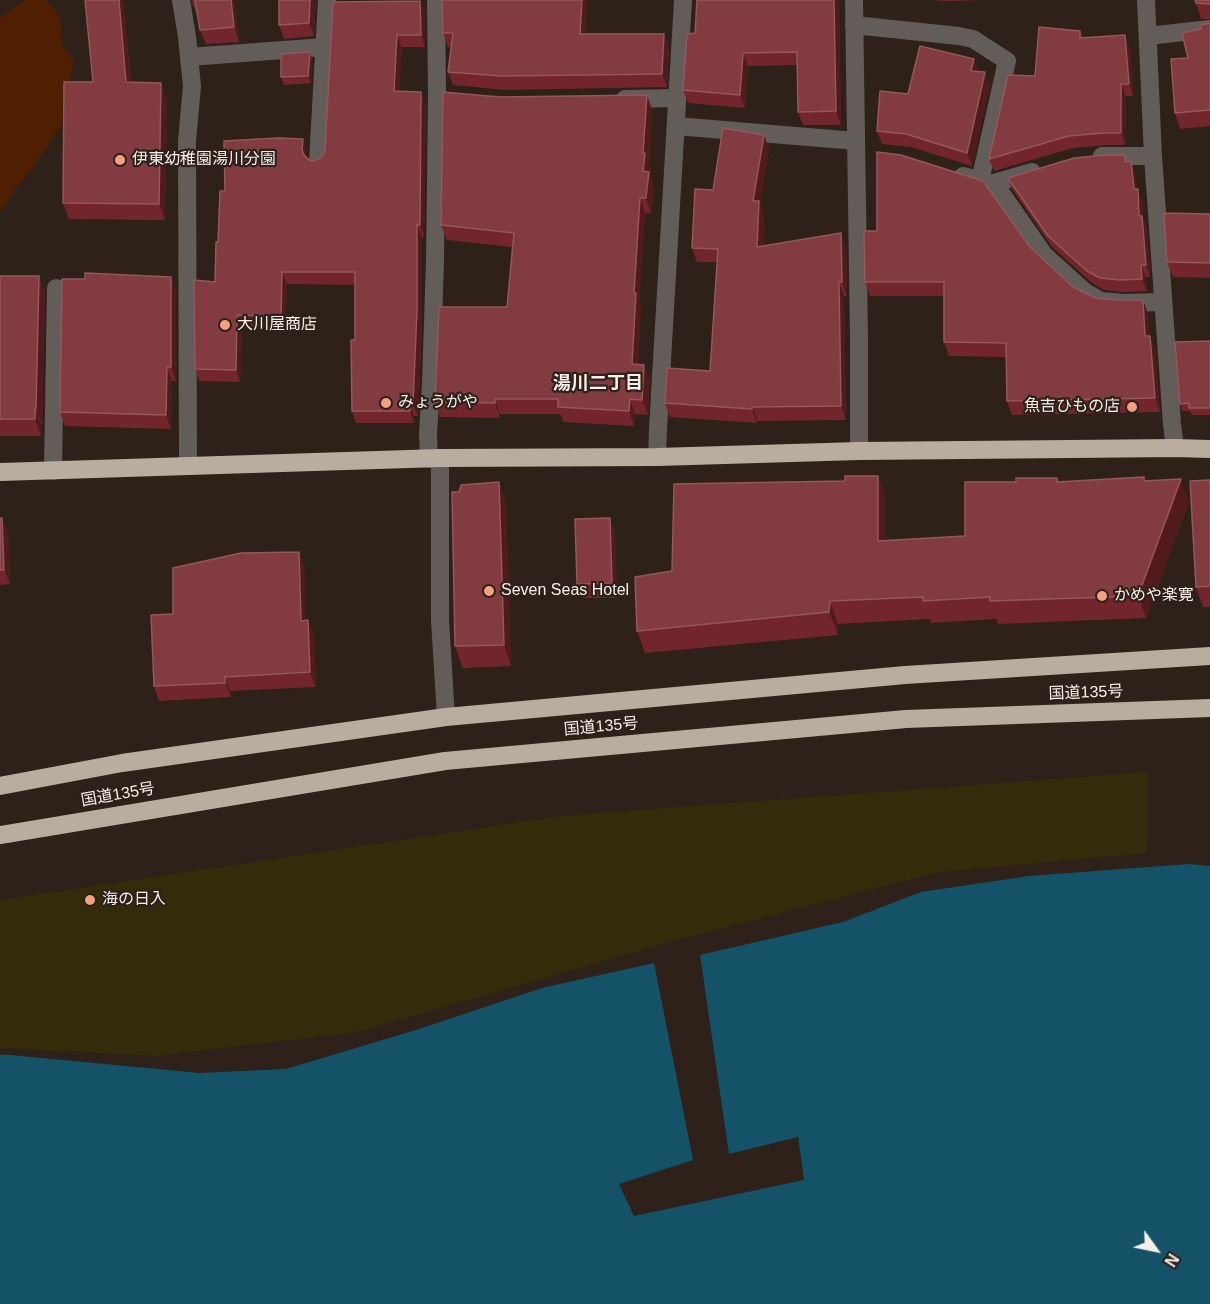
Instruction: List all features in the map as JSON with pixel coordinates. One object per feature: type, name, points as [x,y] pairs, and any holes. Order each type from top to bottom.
[{"type":"highway","points":[[0,472],[434,459],[657,457],[859,451],[1210,449]]},
{"type":"highway","name":"国道135号","points":[[0,786],[122,763],[446,717],[905,675],[1210,656]]},
{"type":"highway","name":"国道135号","points":[[0,835],[445,761],[906,718],[1210,708]]},
{"type":"street","points":[[181,0],[192,86],[187,141],[188,466]]},
{"type":"street","points":[[657,457],[682,0]]},
{"type":"street","points":[[854,0],[859,451]]},
{"type":"street","points":[[1146,0],[1153,156],[1175,448]]},
{"type":"street","points":[[414,2],[436,1],[437,95],[428,433],[434,459],[446,717]]},
{"type":"street","points":[[318,162],[327,2],[349,3]]},
{"type":"street","points":[[854,25],[973,39],[1007,61],[987,182],[1044,255],[1085,292],[1101,301],[1163,302]]},
{"type":"street","points":[[1148,36],[1210,29]]},
{"type":"street","points":[[189,57],[324,47]]},
{"type":"street","points":[[437,95],[456,97]]},
{"type":"street","points":[[603,99],[677,98]]},
{"type":"street","points":[[676,126],[856,147],[879,154]]},
{"type":"street","points":[[1086,158],[1153,156]]},
{"type":"street","points":[[949,171],[987,182],[1053,166]]},
{"type":"street","points":[[53,471],[56,288]]},
{"type":"shaded area","points":[[25,0],[45,0],[54,8],[61,22],[61,43],[74,61],[63,123],[0,213],[0,18]]},
{"type":"sand","points":[[1148,772],[1147,853],[940,872],[677,940],[358,1032],[156,1056],[0,1048],[0,900],[560,816]]},
{"type":"water","points":[[1189,864],[1210,866],[1210,1304],[0,1304],[0,1055],[200,1073],[286,1069],[416,1030],[542,988],[654,963],[693,1160],[619,1184],[634,1216],[804,1180],[798,1137],[729,1154],[700,955],[843,922],[921,892],[1029,876]]},
{"type":"building","points":[[85,0],[119,0],[126,82],[161,83],[159,204],[63,203],[64,82],[93,82]]},
{"type":"building","points":[[195,0],[231,0],[234,27],[200,30]]},
{"type":"building","points":[[279,0],[310,0],[309,23],[279,25]]},
{"type":"building","points":[[442,0],[582,0],[580,34],[664,34],[662,74],[501,76],[448,72],[453,33],[443,33]]},
{"type":"building","points":[[697,0],[834,0],[836,111],[798,112],[797,52],[743,53],[740,95],[683,90],[687,34],[695,33]]},
{"type":"building","points":[[1195,0],[1210,0],[1210,4],[1196,3]]},
{"type":"building","points":[[420,1],[421,35],[397,35],[394,91],[421,92],[420,225],[417,224],[417,310],[413,404],[410,404],[410,411],[352,411],[351,340],[355,340],[355,272],[282,272],[281,316],[237,315],[236,370],[195,369],[194,280],[215,282],[220,191],[225,191],[224,141],[303,139],[304,155],[312,161],[319,159],[325,150],[333,2]]},
{"type":"building","points":[[1210,23],[1210,110],[1175,113],[1171,59],[1188,58],[1182,33],[1201,29],[1200,25]]},
{"type":"building","points":[[1039,27],[1080,31],[1080,38],[1125,35],[1129,84],[1121,84],[1121,133],[1069,136],[989,159],[1008,75],[1035,76]]},
{"type":"building","points":[[920,46],[974,59],[971,71],[985,72],[967,153],[906,134],[877,131],[880,91],[908,94]]},
{"type":"building","points":[[310,52],[308,76],[281,77],[281,54]]},
{"type":"building","points":[[443,92],[500,97],[647,95],[643,171],[649,172],[646,198],[640,198],[632,364],[644,365],[642,400],[630,399],[629,411],[558,407],[558,399],[495,399],[495,403],[435,402],[439,307],[507,307],[514,233],[441,225]]},
{"type":"building","points":[[723,128],[764,135],[753,201],[759,201],[757,247],[841,233],[842,282],[839,282],[841,406],[752,407],[752,409],[665,403],[667,368],[710,371],[718,249],[692,248],[695,189],[713,190]]},
{"type":"building","points":[[877,152],[901,155],[983,181],[1030,247],[1073,287],[1095,298],[1143,300],[1145,336],[1150,336],[1155,398],[1007,401],[1006,343],[944,342],[944,282],[865,282],[864,231],[877,231]]},
{"type":"building","points":[[1125,155],[1125,162],[1131,161],[1134,189],[1138,189],[1139,216],[1142,216],[1146,265],[1141,265],[1142,279],[1100,278],[1087,271],[1048,236],[1008,178],[1074,158]]},
{"type":"building","points":[[1164,213],[1210,214],[1210,263],[1167,262]]},
{"type":"building","points":[[85,273],[171,277],[171,367],[167,367],[166,415],[60,412],[62,279],[85,279]]},
{"type":"building","points":[[0,276],[39,276],[35,419],[0,419]]},
{"type":"building","points":[[1210,341],[1210,408],[1189,408],[1189,403],[1180,404],[1175,342]]},
{"type":"building","points":[[845,476],[878,476],[878,541],[965,536],[965,482],[1016,482],[1016,478],[1057,478],[1057,482],[1144,477],[1144,481],[1181,479],[1138,596],[990,601],[990,597],[923,601],[923,597],[830,601],[829,612],[637,631],[635,577],[672,571],[674,484],[845,481]]},
{"type":"building","points":[[1210,480],[1210,586],[1196,587],[1190,481]]},
{"type":"building","points":[[499,482],[504,645],[455,646],[452,492],[459,492],[461,485]]},
{"type":"building","points":[[0,518],[2,518],[4,570],[0,570]]},
{"type":"building","points":[[610,518],[612,583],[577,584],[575,519]]},
{"type":"building","points":[[299,552],[301,621],[308,620],[310,672],[225,677],[225,683],[154,686],[151,615],[173,614],[173,568],[241,553]]},
{"type":"place","name":"伊東幼稚園湯川分園","points":[[120,160]]},
{"type":"place","name":"大川屋商店","points":[[225,325]]},
{"type":"place","name":"みょうがや","points":[[386,403]]},
{"type":"place","name":"魚吉ひもの店","points":[[1132,407]]},
{"type":"place","name":"Seven Seas Hotel","points":[[489,591]]},
{"type":"place","name":"かめや楽寛","points":[[1102,596]]},
{"type":"place","name":"海の日入","points":[[90,900]]},
{"type":"district","name":"湯川二丁目","points":[[598,384]]}]
